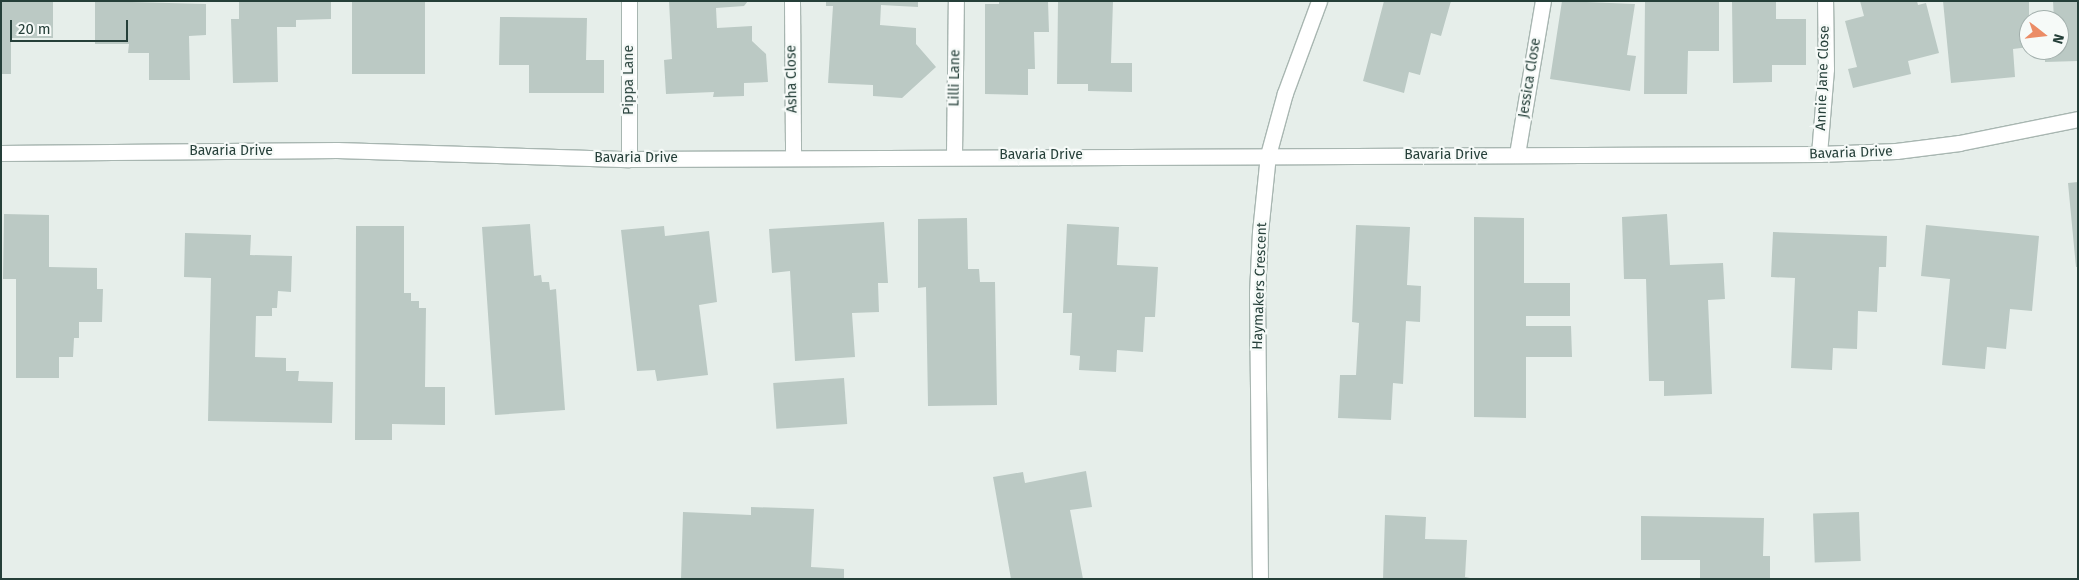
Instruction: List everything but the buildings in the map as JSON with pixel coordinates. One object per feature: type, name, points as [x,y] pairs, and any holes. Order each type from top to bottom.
[{"type":"street","name":"Pippa Lane","points":[[629,1],[629,159]]},
{"type":"street","name":"Asha Close","points":[[792,1],[793,157]]},
{"type":"street","name":"Lilli Lane","points":[[954,155],[956,1]]},
{"type":"street","name":"Haymakers Crescent","points":[[1260,579],[1257,293],[1268,155],[1285,93],[1319,1]]},
{"type":"street","name":"Jessica Close","points":[[1517,154],[1542,1]]},
{"type":"street","name":"Annie Jane Close","points":[[1819,154],[1826,69],[1825,1]]},
{"type":"street","name":"Bavaria Drive","points":[[1,153],[337,150],[629,159],[954,155],[1819,154],[1896,152],[1959,144],[2078,119]]}]
